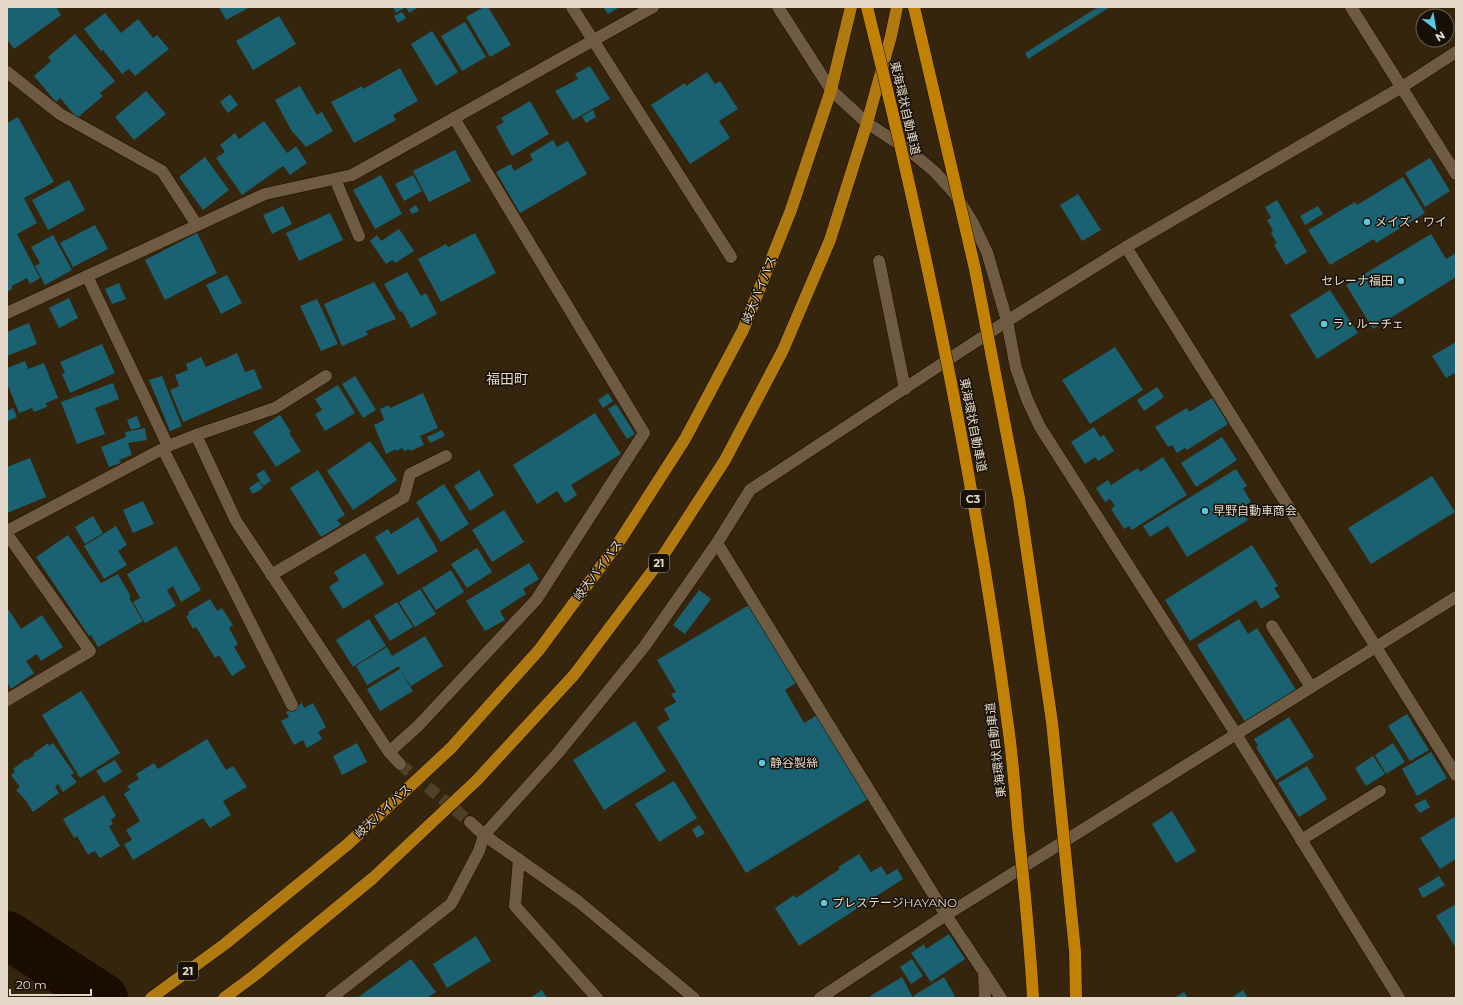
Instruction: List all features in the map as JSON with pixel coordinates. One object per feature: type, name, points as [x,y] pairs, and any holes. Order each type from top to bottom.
[{"type":"highway","name":"東海環状自動車道","points":[[867,7],[937,309],[977,517],[1008,728],[1030,951],[1033,998]]},
{"type":"highway","name":"21","points":[[224,998],[255,975],[374,878],[477,780],[574,675],[660,562],[725,460],[783,350],[830,240],[867,123],[891,36],[897,7]]},
{"type":"highway","points":[[914,7],[975,269],[1019,498],[1052,722],[1075,950],[1076,998]]},
{"type":"highway","name":"岐大バイパス","points":[[151,998],[224,944],[348,844],[451,748],[538,650],[619,542],[685,439],[743,330],[791,210],[831,90],[850,13]]},
{"type":"street","points":[[572,7],[731,257]]},
{"type":"street","points":[[7,313],[264,194],[352,175],[653,7]]},
{"type":"street","points":[[778,7],[831,90],[867,123],[910,151],[935,172],[954,194],[973,223],[987,252],[1007,321],[1016,368],[1027,399],[1040,427],[1236,734],[1399,998]]},
{"type":"street","points":[[1351,7],[1456,174]]},
{"type":"street","points":[[331,998],[451,904],[479,851],[484,835],[558,753],[644,647],[717,542],[750,490],[1007,321],[1126,247],[1402,87],[1456,52]]},
{"type":"street","points":[[7,72],[60,114],[162,171],[197,225]]},
{"type":"street","points":[[389,752],[418,726],[536,600],[644,434],[454,118]]},
{"type":"street","points":[[335,179],[360,236]]},
{"type":"street","points":[[1126,247],[1456,775]]},
{"type":"street","points":[[879,261],[905,389]]},
{"type":"street","points":[[87,276],[165,447],[292,705]]},
{"type":"street","points":[[7,531],[165,447],[275,408],[326,376]]},
{"type":"street","points":[[196,436],[236,521],[389,752],[400,764]]},
{"type":"street","points":[[272,575],[404,497],[410,474],[446,456]]},
{"type":"street","points":[[7,534],[90,651],[7,700]]},
{"type":"street","points":[[717,542],[946,915],[1001,998]]},
{"type":"street","points":[[820,998],[946,915],[1456,597]]},
{"type":"street","points":[[1272,626],[1311,688]]},
{"type":"street","points":[[1301,840],[1380,791]]},
{"type":"street","points":[[470,822],[484,835],[579,902],[694,998]]},
{"type":"street","points":[[519,860],[515,906],[597,998]]},
{"type":"street","points":[[984,972],[985,998]]},
{"type":"building","points":[[7,7],[56,7],[61,15],[14,49],[7,39]]},
{"type":"building","points":[[219,7],[250,7],[226,20]]},
{"type":"building","points":[[393,7],[406,7],[396,13]]},
{"type":"building","points":[[406,7],[419,7],[409,13]]},
{"type":"building","points":[[484,7],[488,7],[511,45],[490,57],[466,17]]},
{"type":"building","points":[[603,7],[620,7],[608,14]]},
{"type":"building","points":[[1098,7],[1110,7],[1028,59],[1025,53]]},
{"type":"building","points":[[402,12],[406,18],[398,23],[394,16]]},
{"type":"building","points":[[105,13],[121,33],[138,19],[153,38],[157,35],[169,49],[135,76],[129,69],[122,74],[103,50],[101,51],[84,29]]},
{"type":"building","points":[[279,16],[296,44],[253,70],[236,41]]},
{"type":"building","points":[[465,22],[486,57],[462,71],[441,36]]},
{"type":"building","points":[[432,31],[458,72],[436,86],[411,44]]},
{"type":"building","points":[[75,34],[115,81],[100,93],[103,96],[77,118],[60,98],[56,102],[34,76],[51,61],[48,57]]},
{"type":"building","points":[[590,66],[610,99],[573,120],[555,91],[578,79],[575,74]]},
{"type":"building","points":[[400,68],[418,101],[393,115],[396,120],[354,143],[331,102],[362,86],[363,89]]},
{"type":"building","points":[[707,72],[715,84],[720,81],[738,109],[719,121],[730,138],[690,164],[651,105],[685,83],[686,86]]},
{"type":"building","points":[[300,86],[317,115],[322,112],[333,131],[306,147],[291,130],[275,100]]},
{"type":"building","points":[[146,91],[166,114],[134,140],[115,117]]},
{"type":"building","points":[[230,94],[238,105],[228,113],[220,102]]},
{"type":"building","points":[[530,101],[549,134],[512,156],[496,127],[504,122],[501,118]]},
{"type":"building","points":[[593,110],[596,117],[586,123],[582,116]]},
{"type":"building","points":[[18,117],[54,182],[24,198],[37,223],[17,234],[40,278],[30,284],[27,278],[12,286],[12,289],[7,292],[7,123]]},
{"type":"building","points":[[264,121],[287,153],[296,146],[307,163],[290,175],[283,166],[242,195],[216,158],[225,152],[220,145],[235,133],[239,139]]},
{"type":"building","points":[[553,140],[557,147],[568,141],[587,174],[520,213],[496,172],[511,164],[514,171],[533,160],[530,154]]},
{"type":"building","points":[[455,150],[471,181],[429,202],[413,171]]},
{"type":"building","points":[[205,157],[229,190],[203,210],[179,177]]},
{"type":"building","points":[[1430,158],[1450,191],[1425,207],[1405,173]]},
{"type":"building","points":[[381,175],[402,214],[375,229],[353,190]]},
{"type":"building","points":[[413,175],[422,191],[404,201],[395,184]]},
{"type":"building","name":"メイズ・ワイ","points":[[1403,177],[1425,213],[1376,243],[1374,239],[1330,265],[1308,230],[1355,202],[1357,205]]},
{"type":"building","points":[[69,180],[85,210],[48,230],[32,200]]},
{"type":"building","points":[[1078,194],[1101,230],[1082,241],[1060,205]]},
{"type":"building","points":[[1277,200],[1307,252],[1286,265],[1274,245],[1277,243],[1271,233],[1273,231],[1267,220],[1271,218],[1265,207]]},
{"type":"building","points":[[416,205],[419,211],[412,214],[409,209]]},
{"type":"building","points":[[283,206],[292,224],[272,234],[263,215]]},
{"type":"building","points":[[1318,206],[1323,214],[1305,225],[1300,216]]},
{"type":"building","points":[[330,213],[343,240],[299,261],[286,233]]},
{"type":"building","points":[[95,225],[108,249],[73,267],[60,243]]},
{"type":"building","points":[[399,229],[414,251],[395,263],[393,260],[386,264],[370,241],[377,235],[381,241]]},
{"type":"building","points":[[197,233],[217,273],[165,300],[145,260]]},
{"type":"building","points":[[475,233],[496,273],[441,302],[418,259],[446,244],[448,247]]},
{"type":"building","name":"セレーナ福田","points":[[1431,234],[1446,259],[1456,253],[1456,277],[1373,329],[1346,285]]},
{"type":"building","points":[[53,235],[72,270],[45,285],[35,266],[40,263],[31,247]]},
{"type":"building","points":[[407,272],[421,296],[426,293],[437,314],[411,328],[402,311],[400,312],[384,284]]},
{"type":"building","points":[[227,275],[242,303],[221,314],[206,285]]},
{"type":"building","points":[[374,282],[396,319],[366,331],[368,335],[342,346],[324,304]]},
{"type":"building","points":[[119,283],[126,299],[112,304],[105,289]]},
{"type":"building","name":"ラ・ルーチェ","points":[[1330,290],[1358,333],[1317,359],[1290,315]]},
{"type":"building","points":[[69,298],[78,318],[59,328],[49,308]]},
{"type":"building","points":[[317,299],[338,344],[321,351],[300,306]]},
{"type":"building","points":[[29,323],[37,344],[7,356],[7,332]]},
{"type":"building","points":[[1456,342],[1456,377],[1454,373],[1446,378],[1432,356]]},
{"type":"building","points":[[102,344],[115,373],[70,393],[62,374],[65,373],[60,362]]},
{"type":"building","points":[[1115,347],[1143,390],[1090,424],[1062,380]]},
{"type":"building","points":[[237,353],[245,372],[254,369],[262,388],[183,422],[170,390],[179,386],[175,375],[188,370],[186,364],[201,357],[206,367]]},
{"type":"building","points":[[25,361],[28,369],[44,363],[58,398],[46,403],[47,407],[34,412],[32,408],[19,413],[7,383],[7,368]]},
{"type":"building","points":[[162,376],[182,426],[170,431],[149,380]]},
{"type":"building","points":[[355,376],[376,410],[363,418],[342,384]]},
{"type":"building","points":[[113,383],[119,399],[95,408],[105,434],[77,444],[61,402]]},
{"type":"building","points":[[338,385],[355,413],[325,431],[315,414],[322,410],[315,399]]},
{"type":"building","points":[[1157,387],[1164,397],[1144,411],[1137,400]]},
{"type":"building","points":[[423,393],[438,428],[420,436],[424,445],[410,451],[409,449],[404,451],[402,448],[386,454],[374,425],[384,420],[380,409],[389,405],[390,408]]},
{"type":"building","points":[[608,393],[613,401],[603,408],[598,400]]},
{"type":"building","points":[[1212,398],[1228,424],[1187,450],[1185,448],[1177,453],[1172,445],[1168,447],[1155,427],[1187,408],[1189,412]]},
{"type":"building","points":[[616,404],[635,434],[627,439],[608,409]]},
{"type":"building","points":[[13,408],[17,417],[8,421],[7,411]]},
{"type":"building","points":[[595,413],[621,454],[571,485],[577,495],[565,503],[557,491],[537,504],[513,465]]},
{"type":"building","points":[[280,415],[291,432],[289,433],[301,451],[276,467],[253,432]]},
{"type":"building","points":[[137,416],[141,427],[131,430],[127,420]]},
{"type":"building","points":[[1094,427],[1100,437],[1104,435],[1114,451],[1098,461],[1095,457],[1085,464],[1071,442]]},
{"type":"building","points":[[145,428],[147,440],[128,443],[132,455],[119,460],[121,463],[109,467],[101,447],[126,437],[125,432]]},
{"type":"building","points":[[442,430],[445,436],[430,443],[427,437]]},
{"type":"building","points":[[1222,437],[1237,460],[1196,487],[1181,463]]},
{"type":"building","points":[[370,441],[397,480],[353,510],[327,471]]},
{"type":"building","points":[[1163,457],[1187,495],[1132,530],[1129,526],[1124,529],[1111,509],[1115,506],[1110,499],[1105,502],[1096,488],[1108,480],[1111,485],[1138,468],[1140,472]]},
{"type":"building","points":[[30,458],[46,497],[7,513],[7,467]]},
{"type":"building","name":"早野自動車商会","points":[[1236,469],[1247,486],[1243,488],[1251,502],[1240,508],[1248,520],[1187,557],[1168,526],[1150,537],[1143,526]]},
{"type":"building","points":[[264,470],[271,481],[263,486],[256,474]]},
{"type":"building","points":[[318,470],[345,515],[337,520],[341,525],[321,537],[290,488]]},
{"type":"building","points":[[479,470],[494,495],[470,511],[454,486]]},
{"type":"building","points":[[1432,476],[1455,512],[1371,564],[1348,528]]},
{"type":"building","points":[[259,481],[263,488],[253,494],[249,488]]},
{"type":"building","points":[[444,484],[469,524],[441,542],[416,502]]},
{"type":"building","points":[[143,501],[154,524],[133,533],[123,510]]},
{"type":"building","points":[[504,510],[524,542],[492,562],[472,530]]},
{"type":"building","points":[[93,516],[103,533],[85,544],[75,527]]},
{"type":"building","points":[[418,517],[438,551],[398,575],[375,537],[388,529],[391,534]]},
{"type":"building","points":[[116,526],[127,545],[118,551],[127,565],[104,579],[84,546]]},
{"type":"building","points":[[68,535],[101,583],[118,574],[131,597],[129,598],[143,621],[98,647],[36,557]]},
{"type":"building","points":[[1252,545],[1278,586],[1274,588],[1280,597],[1261,609],[1256,600],[1190,641],[1165,600]]},
{"type":"building","points":[[176,546],[201,590],[181,602],[173,586],[167,590],[176,606],[145,623],[133,602],[140,598],[127,574]]},
{"type":"building","points":[[477,548],[492,572],[467,588],[451,564]]},
{"type":"building","points":[[365,553],[384,584],[343,609],[329,587],[339,580],[334,572]]},
{"type":"building","points":[[529,563],[539,579],[523,589],[526,594],[500,611],[505,620],[485,631],[466,601]]},
{"type":"building","points":[[451,570],[464,592],[436,610],[422,588]]},
{"type":"building","points":[[420,589],[436,614],[415,627],[399,602]]},
{"type":"building","points":[[699,590],[711,599],[685,634],[673,625]]},
{"type":"building","points":[[210,599],[217,611],[222,608],[233,625],[229,628],[238,644],[234,647],[246,667],[232,676],[219,655],[215,658],[196,627],[193,629],[186,616],[189,615],[188,612]]},
{"type":"building","points":[[397,602],[413,627],[390,641],[374,616]]},
{"type":"building","name":"静谷製絲","points":[[749,605],[796,683],[785,690],[804,723],[817,715],[868,799],[746,873],[657,727],[670,719],[664,709],[676,702],[671,694],[676,692],[657,660]]},
{"type":"building","points":[[9,610],[21,629],[42,615],[63,647],[41,661],[37,654],[26,661],[34,673],[11,689],[7,682],[7,612]]},
{"type":"building","points":[[369,619],[386,646],[353,667],[336,640]]},
{"type":"building","points":[[1239,619],[1248,634],[1257,628],[1298,693],[1247,725],[1197,645]]},
{"type":"building","points":[[425,636],[443,666],[411,686],[401,672],[413,691],[380,711],[367,689],[400,669],[399,666],[367,685],[356,666],[387,647],[392,656]]},
{"type":"building","points":[[81,691],[120,753],[80,778],[42,715]]},
{"type":"building","points":[[302,703],[304,708],[313,703],[326,727],[318,732],[322,739],[307,748],[303,740],[294,745],[281,721],[289,717],[286,712]]},
{"type":"building","points":[[1407,714],[1429,750],[1410,761],[1388,726]]},
{"type":"building","points":[[1289,717],[1314,757],[1276,780],[1256,747],[1258,746],[1254,739]]},
{"type":"building","points":[[635,721],[666,771],[604,810],[573,760]]},
{"type":"building","points":[[207,739],[226,770],[233,766],[247,787],[223,801],[231,815],[210,828],[203,818],[133,860],[124,844],[132,840],[126,830],[140,821],[124,794],[130,790],[127,786],[139,779],[136,774],[154,763],[158,769]]},
{"type":"building","points":[[48,743],[49,746],[53,743],[74,773],[71,775],[77,782],[63,792],[58,784],[55,787],[59,793],[33,812],[28,803],[16,790],[20,787],[11,775],[15,772],[13,769],[26,759],[27,760],[35,755],[33,754]]},
{"type":"building","points":[[357,743],[367,762],[342,775],[333,756]]},
{"type":"building","points":[[1393,743],[1405,762],[1386,774],[1375,755]]},
{"type":"building","points":[[1431,752],[1447,778],[1417,796],[1402,769]]},
{"type":"building","points":[[1373,756],[1385,774],[1366,786],[1355,768]]},
{"type":"building","points":[[115,760],[122,772],[104,783],[96,771]]},
{"type":"building","points":[[1307,766],[1327,799],[1299,817],[1278,783]]},
{"type":"building","points":[[674,781],[697,818],[659,842],[635,804]]},
{"type":"building","points":[[104,795],[116,816],[111,820],[113,824],[109,826],[120,846],[100,858],[95,851],[88,855],[77,836],[74,838],[63,819]]},
{"type":"building","points":[[1425,799],[1430,807],[1420,813],[1414,805]]},
{"type":"building","points":[[1172,811],[1196,851],[1176,863],[1152,824]]},
{"type":"building","points":[[1456,816],[1456,859],[1440,869],[1420,838]]},
{"type":"building","points":[[699,825],[705,833],[697,838],[692,830]]},
{"type":"building","name":"プレステージHAYANO","points":[[859,854],[871,872],[881,866],[887,875],[897,869],[903,879],[799,946],[775,908],[794,895],[796,898],[840,869],[838,867]]},
{"type":"building","points":[[1439,876],[1445,885],[1423,898],[1418,889]]},
{"type":"building","points":[[1456,904],[1456,948],[1436,916]]},
{"type":"building","points":[[949,934],[965,959],[931,982],[911,953],[924,944],[926,949]]},
{"type":"building","points":[[476,936],[491,961],[447,988],[433,964]]},
{"type":"building","points":[[411,959],[436,992],[427,998],[357,998]]},
{"type":"building","points":[[912,959],[923,976],[911,984],[900,967]]},
{"type":"building","points":[[902,977],[913,998],[872,998],[870,996]]},
{"type":"building","points":[[944,977],[956,998],[914,998],[913,996]]},
{"type":"building","points":[[542,990],[547,998],[530,998]]},
{"type":"building","points":[[1243,990],[1248,998],[1231,998]]},
{"type":"building","points":[[1184,992],[1188,998],[1174,998]]},
{"type":"waterway","points":[[7,935],[104,998]]},
{"type":"tunnel","points":[[400,764],[470,822]]},
{"type":"place","name":"メイズ・ワイ","points":[[1367,222]]},
{"type":"place","name":"セレーナ福田","points":[[1401,281]]},
{"type":"place","name":"ラ・ルーチェ","points":[[1324,324]]},
{"type":"place","name":"早野自動車商会","points":[[1205,511]]},
{"type":"place","name":"静谷製絲","points":[[762,763]]},
{"type":"place","name":"プレステージHAYANO","points":[[824,903]]},
{"type":"district","name":"福田町","points":[[507,379]]}]
